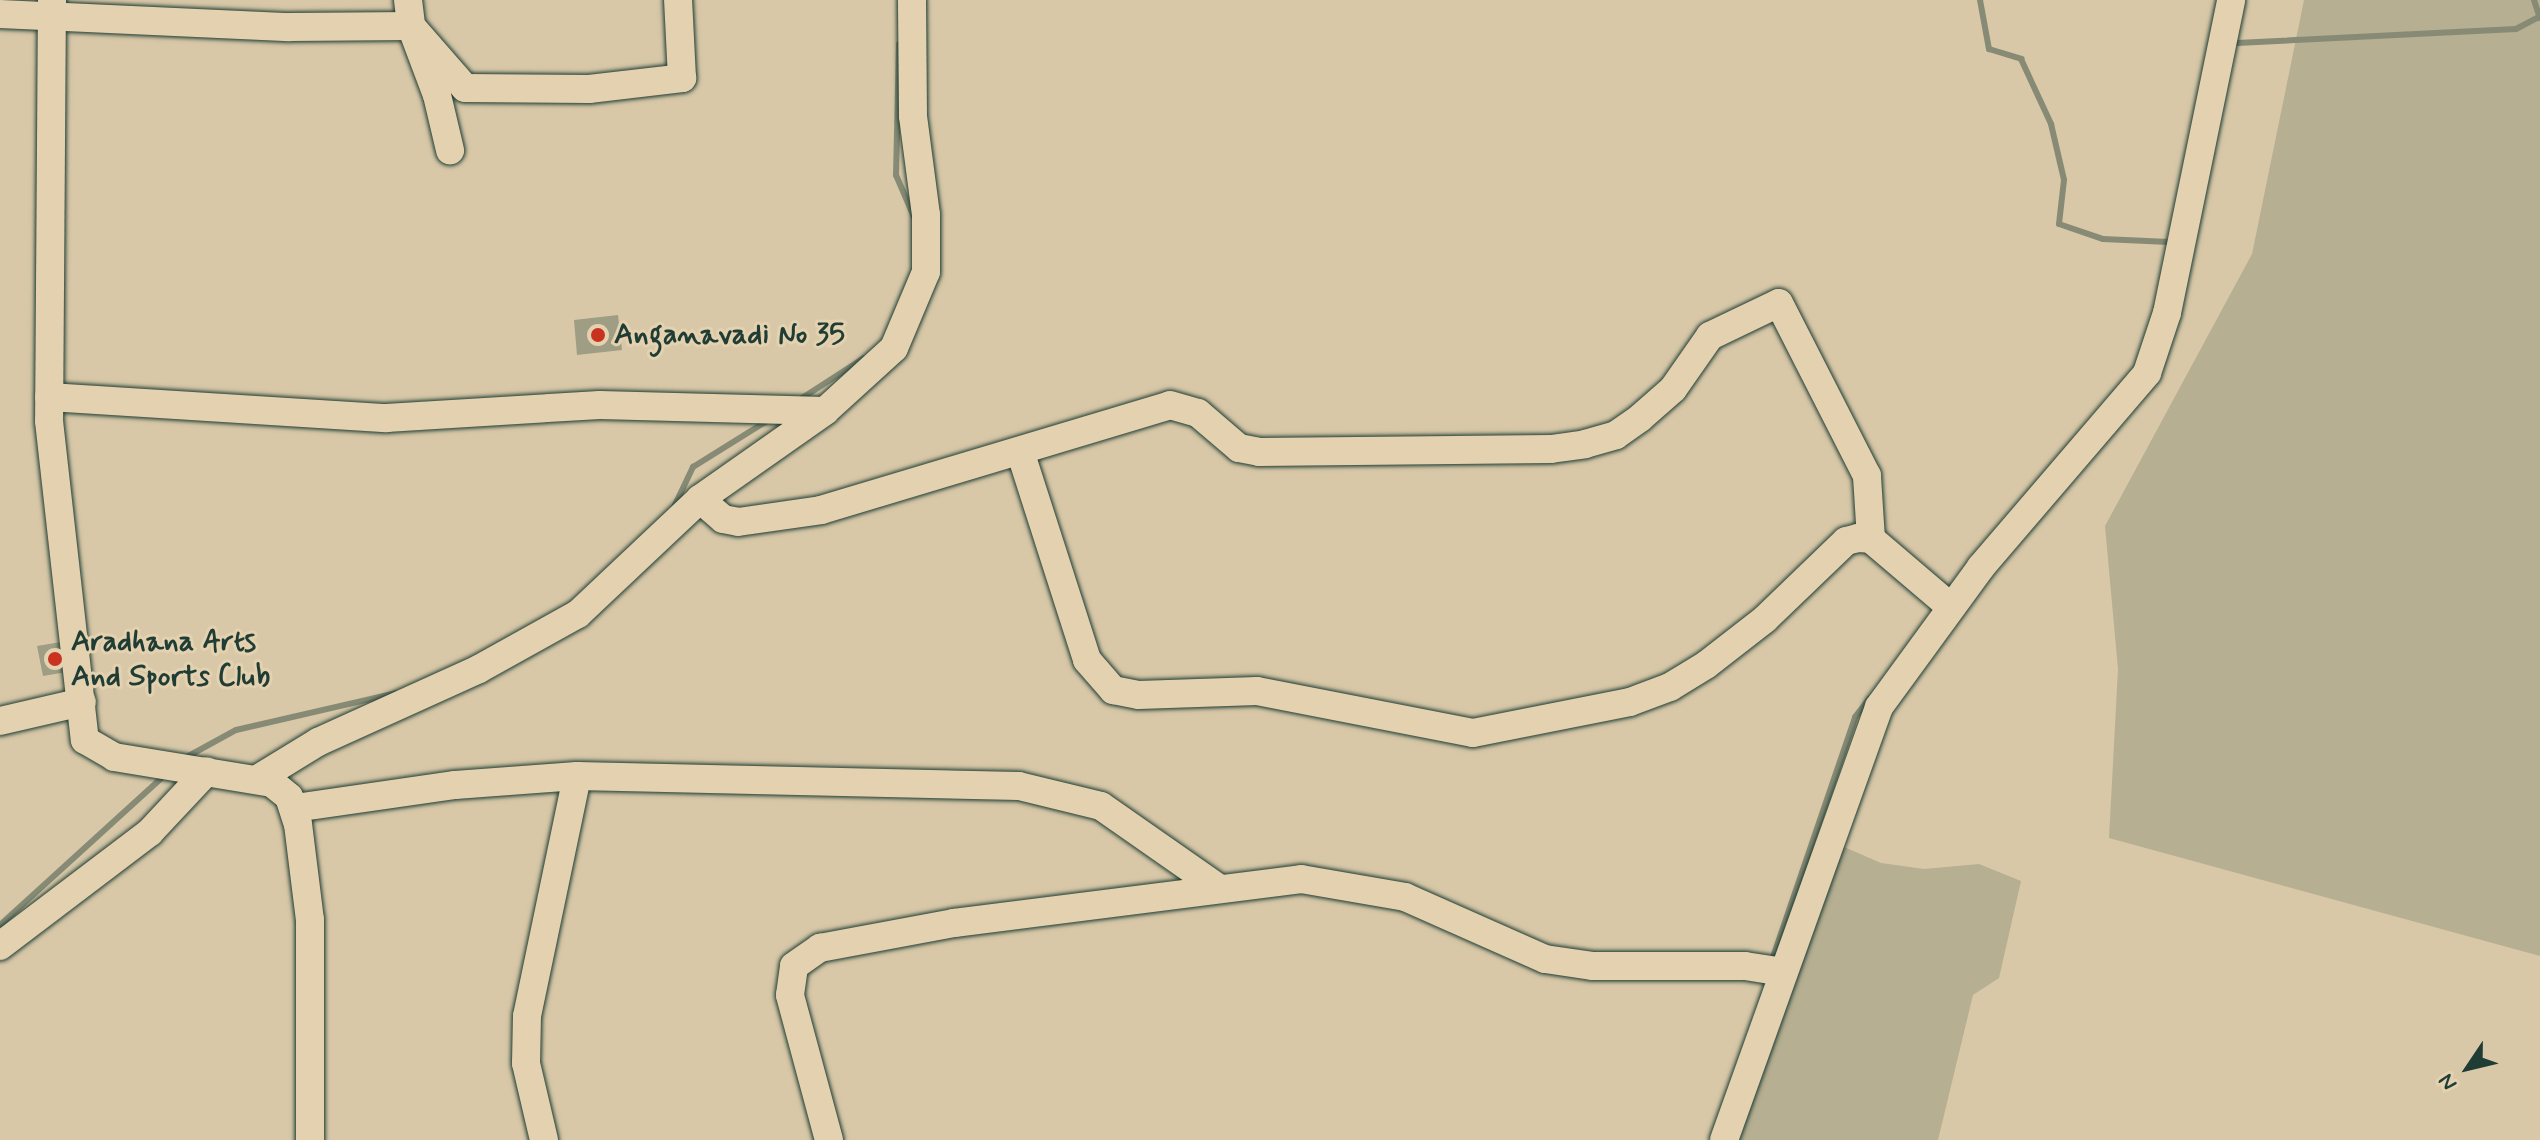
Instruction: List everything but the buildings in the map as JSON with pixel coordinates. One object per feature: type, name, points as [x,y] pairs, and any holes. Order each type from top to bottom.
[{"type":"street","points":[[410,13],[465,88],[589,89],[682,78],[678,0]]},
{"type":"street","points":[[256,780],[318,742],[479,669],[578,614],[700,499],[825,411],[894,348],[926,272],[926,215],[913,116],[912,0]]},
{"type":"street","points":[[1724,1140],[1779,971],[1879,707],[1951,607],[2147,373],[2167,313],[2231,0]]},
{"type":"street","points":[[0,14],[52,6],[290,27],[410,13]]},
{"type":"street","points":[[52,6],[49,397],[86,743],[114,757],[200,775],[256,780],[281,787],[295,808],[310,920],[310,1140]]},
{"type":"street","points":[[410,13],[437,95],[450,150]]},
{"type":"street","points":[[700,499],[723,519],[755,520],[821,510],[1021,454],[1170,405],[1198,413],[1239,448],[1259,452],[1551,449],[1585,444],[1616,435],[1640,418],[1673,389],[1710,336],[1779,303],[1867,476],[1871,539]]},
{"type":"street","points":[[49,397],[386,418],[600,405],[825,411]]},
{"type":"street","points":[[1021,454],[1077,639],[1102,681],[1113,690],[1139,695],[1257,691],[1473,733],[1630,702],[1670,687],[1765,619],[1846,541],[1871,539],[1951,607]]},
{"type":"street","points":[[0,721],[82,702]]},
{"type":"street","points":[[0,946],[150,832],[200,775]]},
{"type":"street","points":[[295,808],[403,790],[577,776],[1019,786],[1056,791],[1101,806],[1217,887]]},
{"type":"street","points":[[544,1140],[526,1063],[527,1016],[577,776]]},
{"type":"street","points":[[829,1140],[790,995],[794,966],[808,955],[954,923],[1217,887],[1301,879],[1405,897],[1545,959],[1593,966],[1745,966],[1779,971]]},
{"type":"shaded area","points":[[2304,0],[2540,0],[2540,956],[2109,838],[2118,669],[2105,526],[2252,254]]},
{"type":"shaded area","points":[[1835,843],[1881,863],[1924,869],[1979,864],[2021,881],[1999,978],[1973,995],[1938,1140],[1731,1140]]},
{"type":"waterway","points":[[1980,0],[1989,49],[2021,59],[2051,124],[2064,180],[2059,224],[2103,239],[2169,242]]},
{"type":"waterway","points":[[2534,0],[2540,18]]},
{"type":"waterway","points":[[2237,43],[2516,29],[2539,17]]},
{"type":"waterway","points":[[899,44],[896,175],[914,217]]},
{"type":"waterway","points":[[799,400],[864,358]]},
{"type":"waterway","points":[[673,509],[693,467],[770,419]]},
{"type":"waterway","points":[[183,759],[236,730],[396,693]]},
{"type":"waterway","points":[[1772,960],[1855,717],[1869,699]]},
{"type":"waterway","points":[[0,925],[166,774]]},
{"type":"place","name":"Anganavadi No 35","points":[[598,335]]},
{"type":"place","name":"Aradhana Arts And Sports Club","points":[[55,659]]}]
